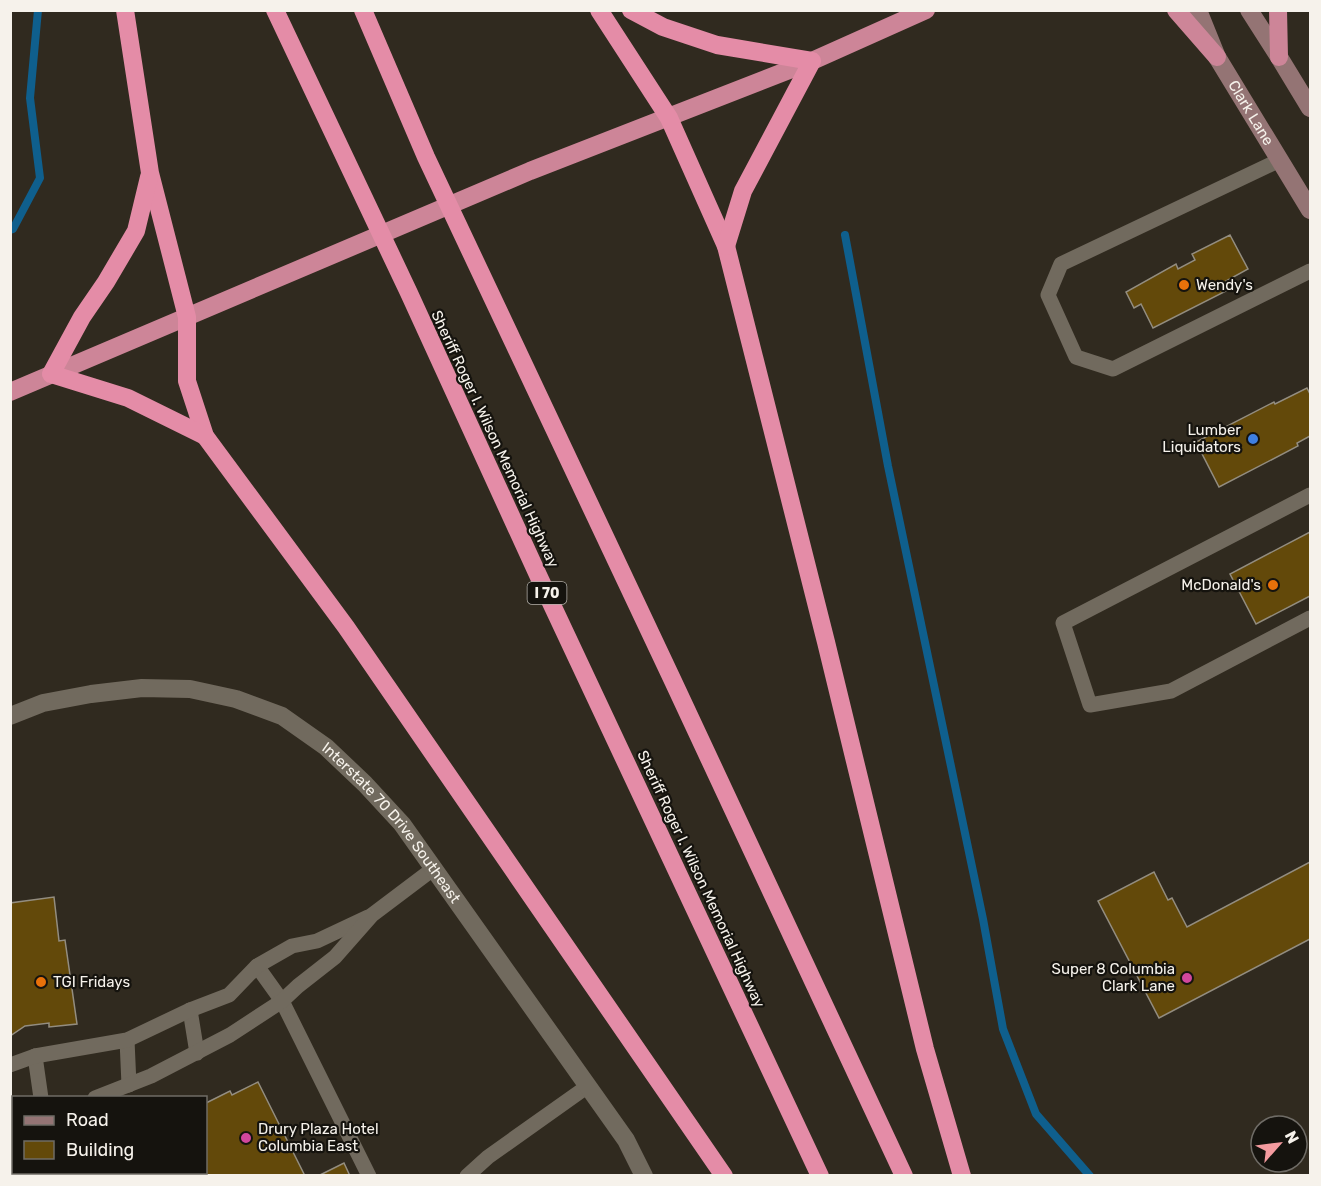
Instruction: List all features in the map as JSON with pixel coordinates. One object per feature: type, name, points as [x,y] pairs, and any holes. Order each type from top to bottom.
[{"type":"highway","points":[[125,10],[150,173],[186,317],[187,381],[205,436],[353,636],[724,1176]]},
{"type":"highway","name":"Sheriff Roger I. Wilson Memorial Highway","points":[[275,10],[820,1176]]},
{"type":"highway","points":[[363,10],[426,157],[904,1176]]},
{"type":"highway","points":[[599,10],[669,118],[726,246],[826,642],[925,1049],[962,1176]]},
{"type":"highway","points":[[632,10],[663,27],[717,45],[812,61]]},
{"type":"highway","points":[[10,392],[530,171],[812,61],[926,10]]},
{"type":"highway","points":[[1176,10],[1217,57]]},
{"type":"highway","points":[[1278,10],[1279,57]]},
{"type":"highway","points":[[726,246],[743,191],[812,61]]},
{"type":"highway","points":[[51,374],[81,317],[106,282],[136,231],[150,173]]},
{"type":"highway","points":[[51,374],[128,398],[205,436]]},
{"type":"main road","name":"Clark Lane","points":[[1198,10],[1217,57],[1311,210]]},
{"type":"main road","points":[[1249,10],[1311,108]]},
{"type":"street","name":"Interstate 70 Drive Southeast","points":[[10,716],[43,703],[91,694],[142,688],[190,689],[236,699],[282,716],[326,747],[402,824],[626,1140],[645,1174]]},
{"type":"lane","points":[[1280,160],[1061,264],[1048,295],[1076,357],[1113,369],[1311,271]]},
{"type":"lane","points":[[1311,495],[1063,623],[1089,705],[1171,691],[1311,618]]},
{"type":"lane","points":[[10,1065],[35,1056],[128,1040],[190,1010],[229,995],[257,966],[292,946],[317,941],[372,915],[434,869]]},
{"type":"lane","points":[[100,1096],[151,1076],[197,1053],[230,1035],[282,1001],[335,957],[372,915]]},
{"type":"lane","points":[[257,966],[282,1001],[369,1176]]},
{"type":"lane","points":[[190,1010],[197,1053]]},
{"type":"lane","points":[[128,1040],[129,1085]]},
{"type":"lane","points":[[35,1056],[41,1096]]},
{"type":"lane","points":[[467,1176],[488,1157],[588,1086]]},
{"type":"building","name":"Wendy's","points":[[1230,235],[1248,269],[1226,281],[1230,289],[1153,328],[1141,304],[1134,308],[1126,292],[1176,264],[1178,269],[1195,260],[1192,254]]},
{"type":"building","name":"Lumber Liquidators","points":[[1307,388],[1310,394],[1310,436],[1297,443],[1298,446],[1219,487],[1196,442],[1274,402],[1275,404]]},
{"type":"building","name":"McDonald's","points":[[1310,532],[1310,596],[1256,624],[1230,574]]},
{"type":"building","name":"Super 8 Columbia Clark Lane","points":[[1310,862],[1310,939],[1159,1018],[1098,901],[1154,872],[1168,900],[1172,898],[1187,927]]},
{"type":"building","name":"TGI Fridays","points":[[54,897],[59,941],[65,940],[77,1024],[49,1027],[49,1023],[25,1026],[10,1036],[10,903]]},
{"type":"building","name":"Drury Plaza Hotel Columbia East","points":[[258,1082],[305,1176],[143,1176],[146,1174],[207,1174],[207,1102],[230,1091],[232,1095]]},
{"type":"building","name":"Drury Plaza Hotel Columbia East","points":[[344,1163],[350,1176],[318,1176]]},
{"type":"waterway","points":[[10,230],[13,229],[40,178],[30,98],[38,10]]},
{"type":"waterway","points":[[845,235],[888,466],[983,919],[1003,1029],[1036,1114],[1090,1176]]},
{"type":"place","name":"Wendy's","points":[[1184,285]]},
{"type":"place","name":"Lumber Liquidators","points":[[1253,439]]},
{"type":"place","name":"McDonald's","points":[[1273,585]]},
{"type":"place","name":"Super 8 Columbia Clark Lane","points":[[1187,978]]},
{"type":"place","name":"TGI Fridays","points":[[41,982]]},
{"type":"place","name":"Drury Plaza Hotel Columbia East","points":[[246,1138]]}]
